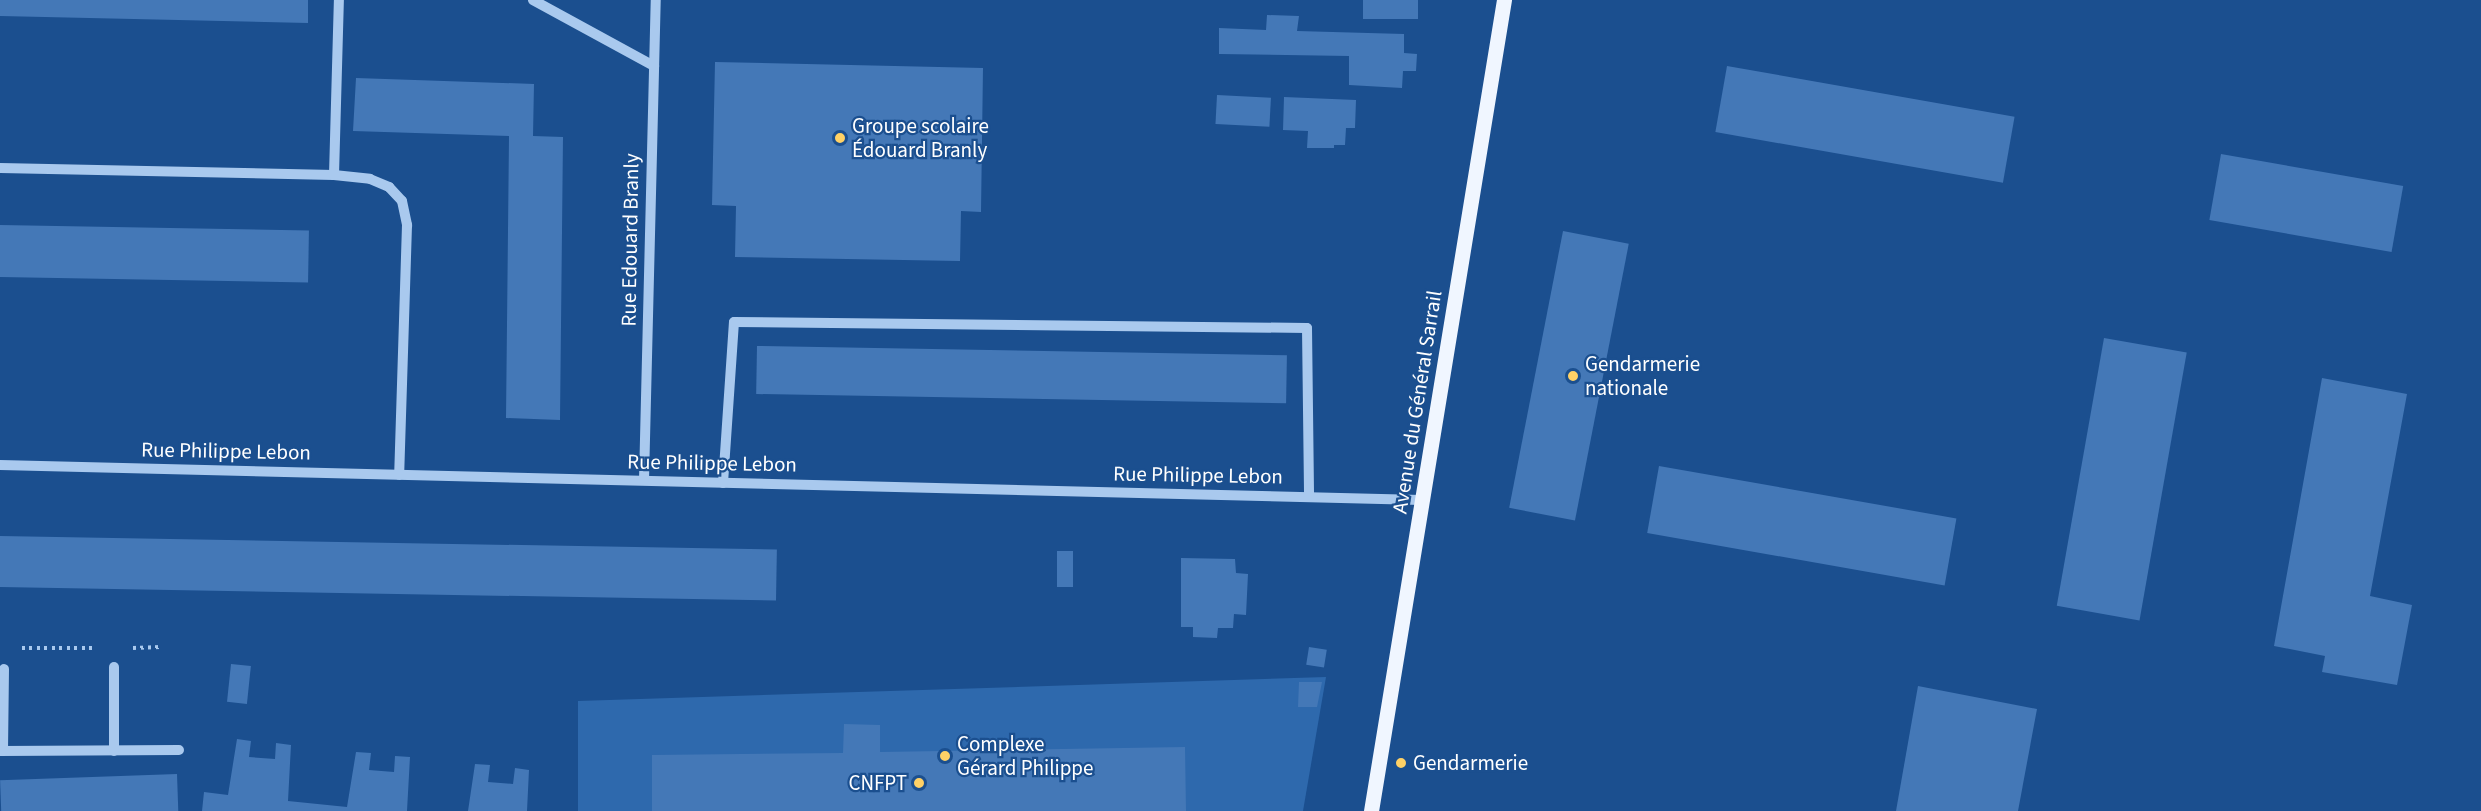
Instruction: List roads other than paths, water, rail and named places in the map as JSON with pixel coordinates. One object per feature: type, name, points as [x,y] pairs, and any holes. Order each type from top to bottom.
[{"type":"main road","name":"Avenue du Général Sarrail","points":[[1371,811],[1504,0]]},
{"type":"street","points":[[334,175],[339,0]]},
{"type":"street","points":[[533,0],[654,66]]},
{"type":"street","points":[[558,14],[559,0]]},
{"type":"street","name":"Rue Edouard Branly","points":[[644,480],[656,0]]},
{"type":"street","points":[[0,168],[334,175],[370,178],[389,188],[402,201],[407,225],[399,475]]},
{"type":"street","points":[[723,483],[734,322],[1307,328],[1309,497]]},
{"type":"street","name":"Rue Philippe Lebon","points":[[0,465],[1422,500]]},
{"type":"street","points":[[114,667],[114,751]]},
{"type":"street","points":[[4,669],[1,750],[179,750]]},
{"type":"place","name":"Groupe scolaire Édouard Branly","points":[[840,138]]},
{"type":"place","name":"Gendarmerie nationale","points":[[1573,376]]},
{"type":"place","name":"Complexe Gérard Philippe","points":[[945,756]]},
{"type":"place","name":"Gendarmerie","points":[[1401,763]]},
{"type":"place","name":"CNFPT","points":[[919,783]]}]
